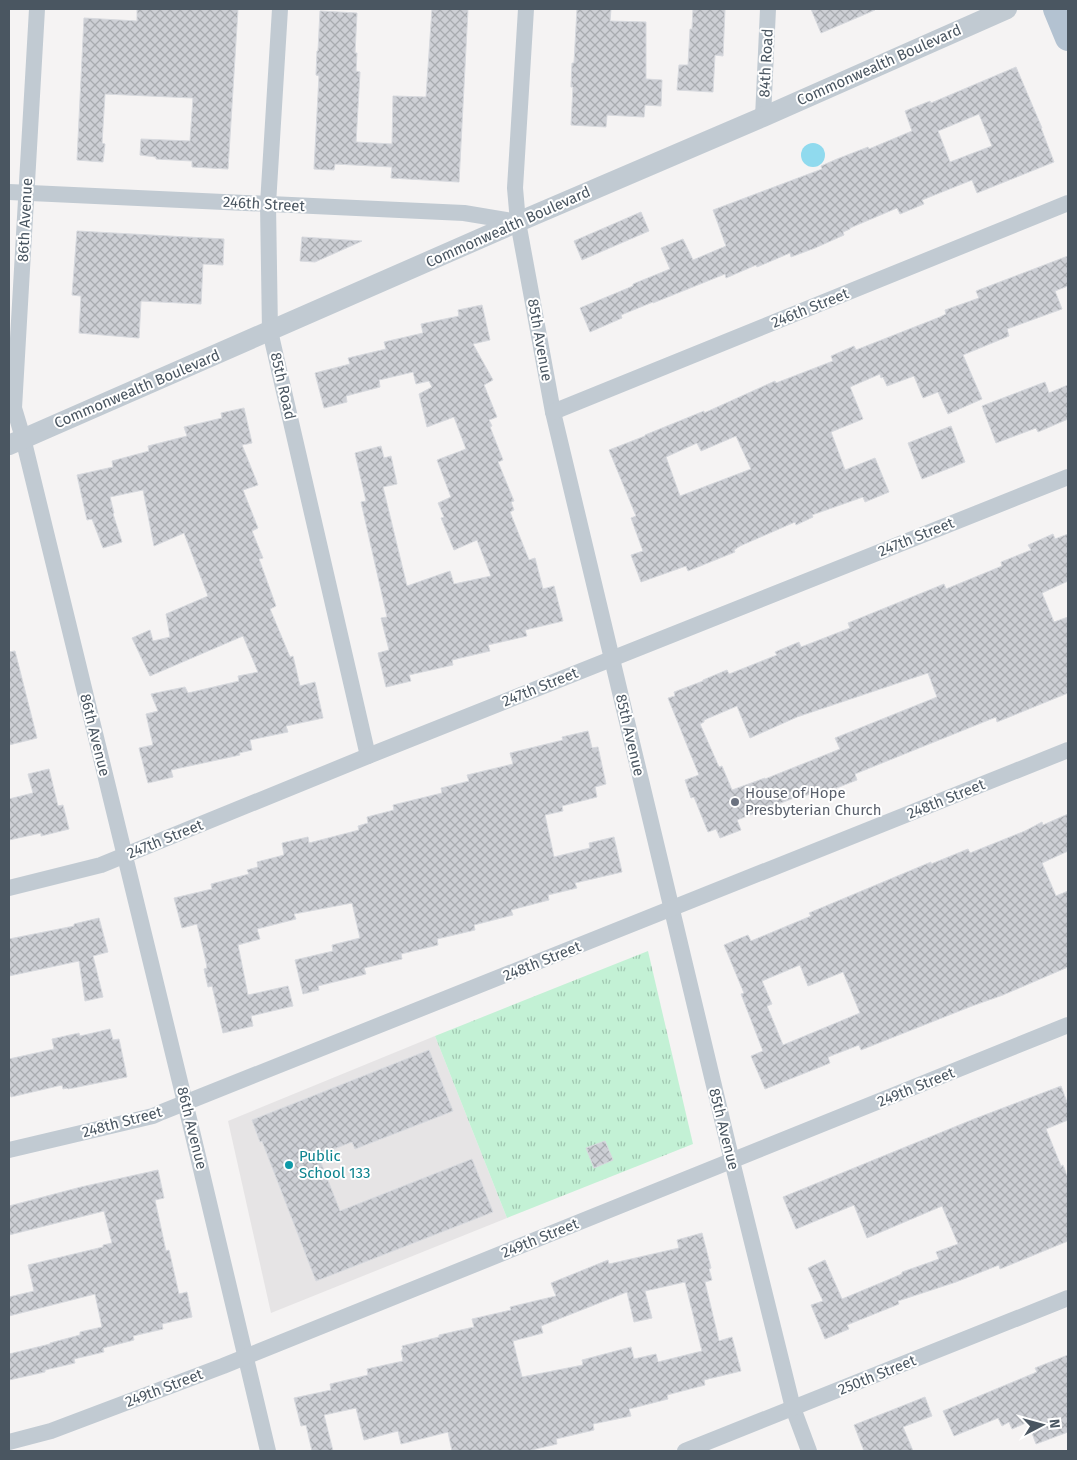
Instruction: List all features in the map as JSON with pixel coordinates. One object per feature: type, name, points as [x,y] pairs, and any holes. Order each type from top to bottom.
[{"type":"main road","points":[[1056,9],[1068,38]]},
{"type":"street","name":"86th Avenue","points":[[36,9],[14,408],[16,441],[125,856],[186,1103],[268,1451]]},
{"type":"street","name":"85th Road","points":[[280,9],[268,204],[270,331],[368,756]]},
{"type":"street","name":"85th Avenue","points":[[526,9],[515,188],[518,222],[553,412],[732,1161],[793,1408],[809,1451]]},
{"type":"street","name":"84th Road","points":[[763,116],[768,9]]},
{"type":"street","name":"Commonwealth Boulevard","points":[[16,441],[1007,9]]},
{"type":"street","name":"246th Street","points":[[9,192],[464,213],[518,222]]},
{"type":"street","name":"246th Street","points":[[553,412],[1068,203]]},
{"type":"street","name":"247th Street","points":[[9,888],[102,865],[368,756],[1068,477]]},
{"type":"street","name":"248th Street","points":[[9,1150],[152,1116],[1068,750]]},
{"type":"street","name":"249th Street","points":[[9,1442],[51,1431],[246,1356],[1068,1026]]},
{"type":"street","name":"250th Street","points":[[685,1451],[1068,1298]]},
{"type":"shaded area","points":[[435,1036],[507,1218],[271,1313],[228,1121]]},
{"type":"green space","points":[[648,951],[693,1144],[507,1218],[435,1036]]},
{"type":"water","points":[[813,143],[818,144],[824,150],[824,160],[818,166],[813,167],[808,166],[802,160],[801,155],[802,150],[808,144]]},
{"type":"building","points":[[137,9],[238,9],[228,169],[192,167],[192,161],[156,159],[156,157],[140,155],[141,139],[190,141],[193,98],[105,94],[102,143],[105,144],[103,162],[77,160],[84,18],[137,21]]},
{"type":"building","points":[[432,9],[468,9],[459,182],[391,178],[392,167],[335,164],[334,170],[314,169],[319,76],[316,75],[320,11],[357,13],[355,53],[357,53],[356,71],[360,72],[356,142],[392,144],[393,96],[426,97]]},
{"type":"building","points":[[577,9],[611,9],[610,21],[646,22],[646,79],[662,80],[661,106],[645,105],[644,117],[607,115],[606,127],[571,125],[572,63],[574,63]]},
{"type":"building","points":[[693,9],[725,9],[723,56],[715,55],[713,92],[677,90],[679,65],[688,65]]},
{"type":"building","points":[[811,9],[875,9],[875,10],[821,33]]},
{"type":"building","points":[[1016,67],[1054,162],[977,193],[972,180],[922,200],[924,204],[900,214],[897,208],[850,228],[843,232],[844,235],[815,248],[791,257],[790,253],[726,278],[725,274],[621,315],[622,318],[590,332],[580,308],[670,269],[661,248],[683,239],[693,260],[726,246],[713,210],[822,169],[821,166],[837,159],[868,147],[869,149],[912,131],[905,111],[930,101],[931,103]],"holes":[[[979,114],[992,146],[950,162],[938,131]]]},
{"type":"building","points":[[641,212],[649,231],[582,260],[574,241]]},
{"type":"building","points":[[77,231],[224,239],[223,265],[203,264],[201,304],[141,301],[139,338],[79,333],[81,296],[72,295]]},
{"type":"building","points":[[302,237],[362,241],[315,262],[300,261]]},
{"type":"building","points":[[1068,256],[1068,286],[1055,291],[1062,309],[1007,329],[1009,336],[963,355],[982,399],[948,414],[938,392],[923,398],[914,376],[887,386],[880,374],[850,387],[863,419],[831,432],[845,470],[875,458],[889,492],[865,502],[863,497],[812,515],[813,517],[796,525],[795,522],[740,546],[734,550],[735,552],[688,571],[686,566],[641,582],[631,555],[643,551],[631,518],[636,516],[609,450],[704,411],[704,413],[775,381],[776,383],[833,361],[831,356],[854,346],[856,350],[940,317],[946,314],[945,310],[979,298],[976,291]],"holes":[[[736,436],[751,469],[680,496],[666,457],[697,443],[701,451]]]},
{"type":"building","points":[[482,305],[490,340],[473,344],[493,380],[484,385],[497,417],[489,420],[503,460],[498,462],[514,501],[511,502],[514,510],[510,512],[529,560],[535,558],[543,589],[554,586],[563,621],[525,630],[527,636],[488,645],[490,651],[452,660],[453,665],[409,675],[411,681],[386,687],[378,653],[389,650],[381,618],[387,617],[361,502],[366,501],[355,453],[381,446],[384,458],[391,456],[397,484],[383,487],[407,586],[450,571],[454,584],[491,576],[477,540],[454,550],[441,518],[444,517],[438,503],[451,497],[437,460],[466,449],[454,417],[427,427],[419,394],[432,387],[429,381],[416,384],[413,372],[379,380],[380,387],[346,396],[347,402],[324,408],[315,373],[350,364],[348,358],[386,349],[384,342],[423,333],[421,324],[459,316],[458,310]]},
{"type":"building","points":[[1045,382],[1049,393],[1068,385],[1068,419],[1038,432],[1036,428],[996,443],[982,406]]},
{"type":"building","points":[[244,408],[252,443],[242,445],[258,485],[243,490],[258,528],[252,531],[263,558],[259,559],[276,606],[270,609],[290,657],[293,656],[300,686],[315,682],[323,718],[286,726],[288,732],[250,740],[252,750],[239,753],[240,755],[171,770],[173,777],[148,783],[139,748],[153,745],[146,714],[158,711],[151,694],[185,687],[188,693],[239,681],[238,676],[258,672],[243,636],[150,676],[132,638],[150,630],[153,641],[170,637],[166,614],[208,596],[184,533],[154,546],[143,490],[110,497],[122,542],[103,548],[92,519],[87,520],[77,475],[113,467],[112,461],[149,451],[148,446],[187,436],[184,427],[222,418],[221,413]]},
{"type":"building","points":[[951,426],[965,462],[922,479],[908,443]]},
{"type":"building","points":[[1053,534],[1055,539],[1068,534],[1068,581],[1042,593],[1054,622],[1068,617],[1068,693],[997,722],[996,717],[855,774],[857,780],[811,798],[810,794],[799,798],[799,796],[737,820],[741,830],[720,838],[716,829],[708,832],[694,797],[691,798],[685,780],[699,775],[668,698],[675,696],[674,692],[727,670],[729,674],[777,655],[775,652],[799,642],[801,647],[850,628],[848,623],[944,584],[946,589],[1002,566],[1001,562],[1031,550],[1028,545]],"holes":[[[928,673],[937,697],[835,738],[840,749],[732,790],[722,766],[719,767],[700,724],[704,720],[737,706],[750,738],[797,717]]]},
{"type":"building","points":[[15,651],[37,738],[9,745],[9,652]]},
{"type":"building","points":[[588,731],[592,748],[598,747],[606,784],[595,787],[597,797],[562,806],[563,811],[545,815],[554,857],[590,848],[589,843],[614,837],[622,872],[575,883],[577,888],[548,895],[549,900],[511,910],[513,915],[474,925],[475,930],[437,939],[438,945],[401,954],[402,959],[364,968],[366,974],[318,986],[319,990],[303,994],[295,960],[333,951],[332,945],[360,938],[352,903],[294,914],[296,919],[257,929],[260,939],[238,945],[248,995],[288,986],[293,1006],[251,1016],[253,1026],[223,1033],[212,986],[208,987],[204,969],[207,968],[206,962],[197,924],[182,928],[174,898],[212,889],[211,884],[249,874],[247,870],[258,867],[257,862],[284,855],[282,843],[308,837],[309,843],[359,830],[358,826],[368,823],[367,817],[394,810],[393,805],[442,793],[441,788],[469,781],[467,775],[513,764],[510,753],[563,740],[562,737]]},
{"type":"building","points":[[49,769],[58,806],[63,805],[69,829],[41,836],[41,833],[9,840],[9,799],[33,793],[28,774]]},
{"type":"building","points":[[1068,814],[1068,851],[1042,863],[1056,896],[1068,891],[1068,967],[1003,995],[861,1050],[859,1045],[828,1057],[830,1063],[765,1089],[751,1056],[763,1051],[741,994],[744,993],[724,945],[748,935],[751,941],[811,916],[809,913],[931,862],[931,864],[968,849],[970,853],[1025,831],[1042,822],[1043,825]],"holes":[[[800,965],[808,986],[843,972],[860,1013],[783,1045],[767,1006],[772,1004],[762,981]]]},
{"type":"building","points":[[99,918],[108,952],[93,956],[103,997],[85,1001],[79,961],[9,976],[9,939],[74,926],[74,924]]},
{"type":"building","points":[[110,1029],[113,1040],[119,1039],[127,1077],[68,1089],[63,1089],[62,1085],[11,1097],[9,1088],[9,1059],[54,1049],[52,1039],[79,1033],[80,1036]]},
{"type":"building","name":"Public School 133","points":[[429,1050],[453,1111],[355,1149],[352,1142],[318,1155],[340,1211],[472,1159],[493,1212],[316,1281],[262,1141],[260,1142],[252,1120]]},
{"type":"building","points":[[1061,1086],[1068,1105],[1068,1120],[1046,1129],[1068,1178],[1068,1241],[1000,1269],[999,1265],[956,1282],[898,1301],[899,1304],[847,1325],[849,1329],[825,1339],[811,1305],[823,1301],[808,1268],[825,1260],[842,1299],[902,1274],[902,1272],[939,1259],[936,1252],[958,1244],[942,1206],[867,1238],[854,1205],[796,1229],[783,1197],[974,1119]]},
{"type":"building","points":[[605,1141],[613,1160],[594,1168],[586,1148]]},
{"type":"building","points":[[158,1170],[164,1198],[155,1200],[166,1251],[169,1250],[179,1294],[187,1292],[192,1317],[162,1324],[163,1329],[133,1336],[134,1340],[103,1348],[104,1352],[74,1359],[75,1363],[9,1380],[9,1354],[50,1344],[80,1335],[80,1332],[102,1327],[95,1294],[9,1316],[9,1297],[34,1291],[28,1265],[103,1247],[103,1245],[112,1243],[104,1211],[9,1235],[9,1206],[81,1187]]},
{"type":"building","points":[[702,1233],[711,1268],[709,1269],[712,1280],[705,1282],[719,1341],[732,1337],[741,1371],[704,1380],[705,1385],[667,1395],[668,1399],[629,1409],[631,1416],[593,1424],[594,1430],[556,1439],[557,1444],[527,1451],[452,1451],[448,1432],[401,1444],[398,1431],[364,1440],[356,1408],[324,1415],[333,1451],[312,1451],[306,1425],[301,1426],[294,1398],[331,1390],[330,1384],[368,1375],[367,1369],[403,1361],[402,1346],[474,1327],[472,1319],[511,1310],[510,1307],[556,1296],[551,1283],[608,1260],[609,1264],[679,1248],[677,1240]],"holes":[[[685,1282],[702,1351],[658,1362],[656,1354],[634,1359],[631,1347],[582,1360],[583,1365],[522,1377],[513,1341],[543,1333],[541,1326],[627,1292],[634,1322],[652,1318],[645,1291]]]},
{"type":"building","points":[[1068,1355],[1068,1432],[1036,1444],[1028,1422],[1012,1429],[1009,1422],[1002,1426],[998,1418],[954,1436],[943,1411],[1037,1372],[1035,1368]]},
{"type":"building","points":[[925,1397],[932,1416],[903,1427],[913,1451],[864,1451],[854,1425]]},
{"type":"place","name":"House of Hope Presbyterian Church","points":[[735,802]]},
{"type":"place","name":"Public School 133","points":[[289,1165]]}]
